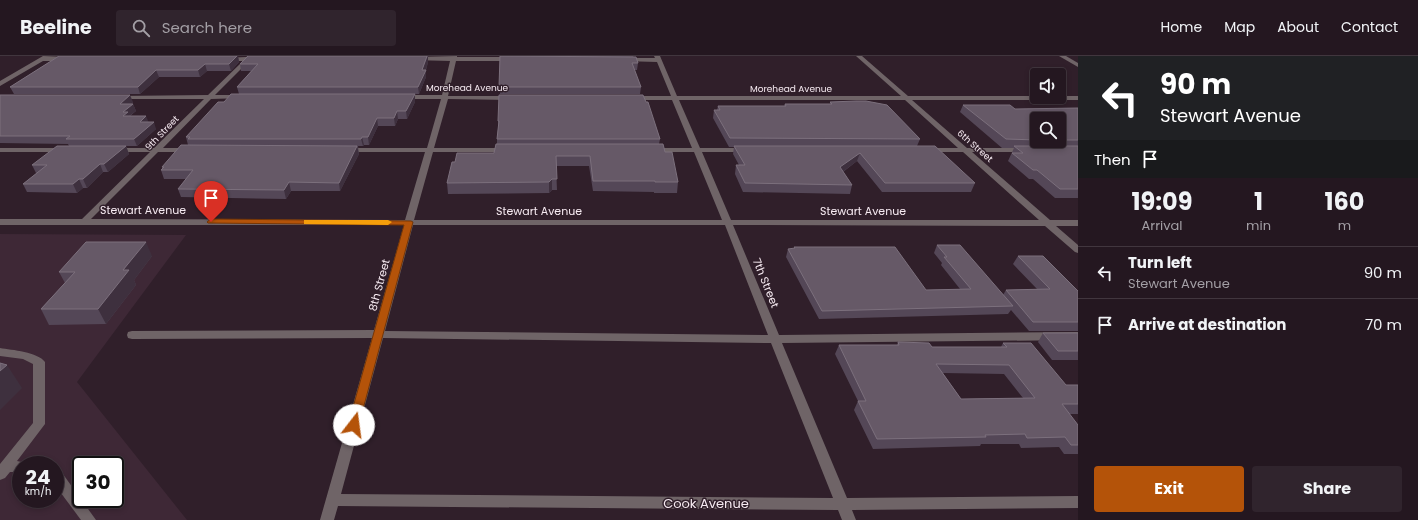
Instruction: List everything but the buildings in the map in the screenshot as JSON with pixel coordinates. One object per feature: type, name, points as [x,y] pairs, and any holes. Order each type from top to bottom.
[{"type":"street","name":"6th Street","points":[[859,56],[1078,250]]},
{"type":"street","points":[[1062,56],[1078,65]]},
{"type":"street","points":[[0,84],[45,57],[74,59]]},
{"type":"street","name":"9th Street","points":[[84,222],[250,58]]},
{"type":"street","name":"8th Street","points":[[327,520],[445,97],[454,58]]},
{"type":"street","points":[[619,60],[657,58]]},
{"type":"street","name":"7th Street","points":[[657,58],[728,223],[849,520]]},
{"type":"street","points":[[217,59],[264,59]]},
{"type":"street","points":[[406,59],[524,59]]},
{"type":"street","points":[[108,97],[248,97]]},
{"type":"street","name":"Morehead Avenue","points":[[398,97],[516,98]]},
{"type":"street","name":"Morehead Avenue","points":[[628,98],[1078,98]]},
{"type":"street","points":[[0,150],[71,150]]},
{"type":"street","points":[[103,150],[198,150]]},
{"type":"street","points":[[342,150],[516,150]]},
{"type":"street","points":[[642,150],[758,150]]},
{"type":"street","points":[[916,150],[1032,150]]},
{"type":"street","name":"Stewart Avenue","points":[[0,222],[1078,222]]},
{"type":"street","points":[[132,335],[379,334],[776,339],[1078,336]]},
{"type":"street","points":[[0,352],[25,356],[39,362],[39,424],[3,470]]},
{"type":"street","points":[[64,486],[89,520]]},
{"type":"street","name":"Cook Avenue","points":[[333,500],[842,504],[1078,502]]},
{"type":"shaded area","points":[[0,234],[186,235],[77,382],[187,520],[0,520]]},
{"type":"slow traffic","points":[[306,222],[388,222]]},
{"type":"route","points":[[211,222],[409,222],[354,425]]}]
